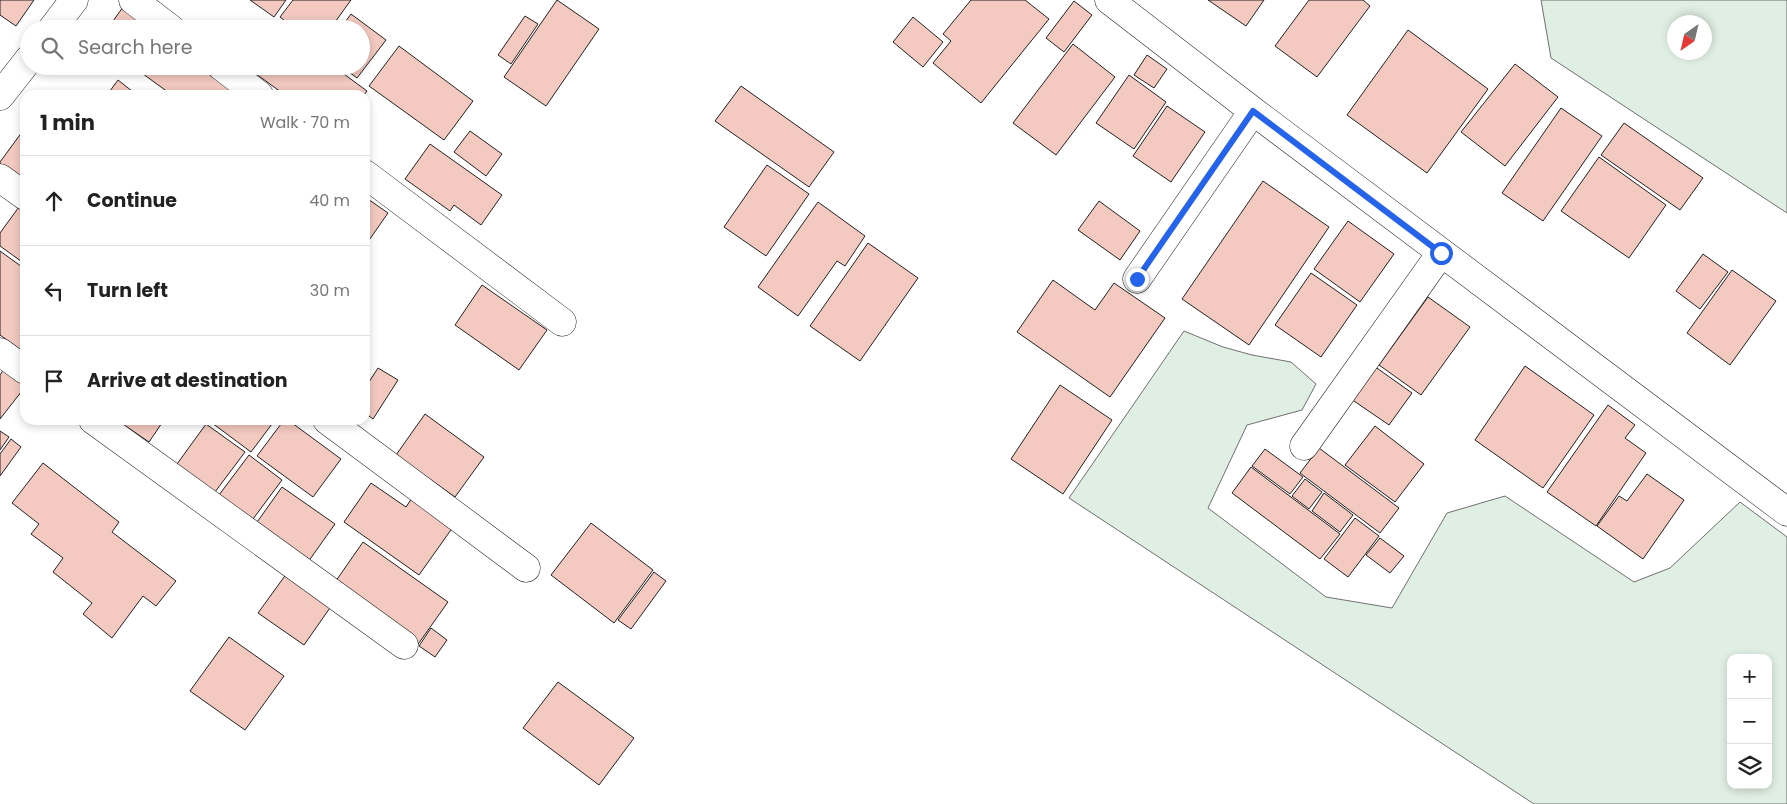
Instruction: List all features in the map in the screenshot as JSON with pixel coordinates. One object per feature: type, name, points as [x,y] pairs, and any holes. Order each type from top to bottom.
[{"type":"street","points":[[59,20],[74,0]]},
{"type":"street","points":[[133,0],[159,20]]},
{"type":"street","points":[[1109,0],[1441,253],[1787,512]]},
{"type":"street","points":[[0,96],[20,70]]},
{"type":"street","points":[[233,75],[253,90]]},
{"type":"street","points":[[1137,279],[1253,111]]},
{"type":"street","points":[[0,178],[20,192]]},
{"type":"street","points":[[370,178],[562,322]]},
{"type":"street","points":[[1304,446],[1441,253]]},
{"type":"street","points":[[0,352],[20,366]]},
{"type":"street","points":[[100,425],[404,645]]},
{"type":"street","points":[[334,425],[526,568]]},
{"type":"green space","points":[[1541,0],[1787,0],[1787,213],[1551,58]]},
{"type":"green space","points":[[1184,331],[1223,347],[1252,355],[1291,362],[1316,384],[1302,410],[1247,425],[1208,508],[1326,597],[1392,608],[1447,513],[1505,496],[1634,582],[1670,568],[1740,502],[1787,537],[1787,804],[1534,804],[1069,498]]},
{"type":"building","points":[[0,0],[34,0],[16,26],[0,15]]},
{"type":"building","points":[[128,0],[150,16],[147,20],[114,20]]},
{"type":"building","points":[[250,0],[286,0],[274,17]]},
{"type":"building","points":[[293,0],[351,0],[337,20],[284,20],[280,17]]},
{"type":"building","points":[[557,0],[599,29],[546,106],[504,77]]},
{"type":"building","points":[[971,0],[1025,0],[1049,19],[981,103],[933,63],[951,41],[943,34]]},
{"type":"building","points":[[1208,0],[1264,0],[1246,26]]},
{"type":"building","points":[[1309,0],[1363,0],[1370,6],[1317,77],[1275,46]]},
{"type":"building","points":[[1074,1],[1092,15],[1064,52],[1046,38]]},
{"type":"building","points":[[351,14],[359,20],[347,20]]},
{"type":"building","points":[[525,16],[538,24],[511,64],[498,55]]},
{"type":"building","points":[[913,17],[943,42],[923,67],[893,42]]},
{"type":"building","points":[[370,28],[386,40],[370,61]]},
{"type":"building","points":[[1408,30],[1488,89],[1427,173],[1347,115]]},
{"type":"building","points":[[1073,44],[1115,77],[1056,155],[1013,123]]},
{"type":"building","points":[[399,46],[473,101],[444,140],[369,86]]},
{"type":"building","points":[[1147,55],[1167,69],[1154,88],[1134,75]]},
{"type":"building","points":[[1515,64],[1558,97],[1505,166],[1461,132]]},
{"type":"building","points":[[144,75],[221,75],[237,90],[165,90]]},
{"type":"building","points":[[258,75],[345,75],[366,90],[278,90]]},
{"type":"building","points":[[1129,75],[1166,102],[1134,149],[1096,123]]},
{"type":"building","points":[[118,80],[131,90],[111,90]]},
{"type":"building","points":[[741,86],[834,152],[809,187],[715,121]]},
{"type":"building","points":[[1167,106],[1205,132],[1171,182],[1133,156]]},
{"type":"building","points":[[1561,108],[1602,136],[1543,221],[1502,193]]},
{"type":"building","points":[[1624,123],[1703,178],[1680,210],[1601,155]]},
{"type":"building","points":[[470,131],[502,154],[486,176],[454,152]]},
{"type":"building","points":[[20,135],[20,189],[0,175],[0,162]]},
{"type":"building","points":[[430,144],[502,195],[481,225],[454,205],[450,211],[405,179]]},
{"type":"building","points":[[1599,157],[1666,205],[1629,258],[1561,211]]},
{"type":"building","points":[[767,165],[809,194],[766,256],[724,227]]},
{"type":"building","points":[[1263,181],[1329,227],[1249,345],[1182,299]]},
{"type":"building","points":[[370,200],[388,213],[370,239]]},
{"type":"building","points":[[1099,201],[1140,231],[1120,260],[1078,230]]},
{"type":"building","points":[[818,202],[865,236],[845,266],[837,261],[798,316],[758,287]]},
{"type":"building","points":[[20,206],[20,260],[0,246],[0,233]]},
{"type":"building","points":[[1348,221],[1394,254],[1360,302],[1314,269]]},
{"type":"building","points":[[868,243],[918,278],[860,361],[810,326]]},
{"type":"building","points":[[0,251],[20,265],[20,349],[0,335]]},
{"type":"building","points":[[1703,254],[1728,272],[1700,309],[1676,291]]},
{"type":"building","points":[[1732,270],[1776,301],[1730,365],[1687,333]]},
{"type":"building","points":[[1311,273],[1357,305],[1321,357],[1275,325]]},
{"type":"building","points":[[1053,280],[1095,310],[1114,283],[1165,318],[1110,397],[1017,332]]},
{"type":"building","points":[[482,285],[547,330],[519,370],[455,325]]},
{"type":"building","points":[[1428,297],[1470,327],[1421,395],[1379,365]]},
{"type":"building","points":[[1374,366],[1412,393],[1389,425],[1351,399]]},
{"type":"building","points":[[1525,366],[1594,415],[1543,488],[1475,440]]},
{"type":"building","points":[[378,368],[398,380],[373,419],[370,417],[370,380]]},
{"type":"building","points":[[4,369],[20,381],[20,393],[0,419],[0,375]]},
{"type":"building","points":[[1060,385],[1112,420],[1063,494],[1011,459]]},
{"type":"building","points":[[1608,405],[1635,425],[1625,438],[1646,453],[1596,526],[1547,492]]},
{"type":"building","points":[[425,414],[484,457],[455,497],[396,455]]},
{"type":"building","points":[[124,425],[161,425],[149,442]]},
{"type":"building","points":[[205,425],[245,452],[215,492],[177,464]]},
{"type":"building","points":[[215,425],[271,425],[251,452]]},
{"type":"building","points":[[280,425],[295,425],[341,459],[313,497],[257,456]]},
{"type":"building","points":[[1375,426],[1424,464],[1395,502],[1345,465]]},
{"type":"building","points":[[0,431],[9,437],[0,450]]},
{"type":"building","points":[[11,439],[21,447],[0,476],[0,454]]},
{"type":"building","points":[[1319,448],[1399,508],[1380,533],[1300,473]]},
{"type":"building","points":[[1265,449],[1303,477],[1290,494],[1252,466]]},
{"type":"building","points":[[249,455],[282,480],[253,519],[219,495]]},
{"type":"building","points":[[43,463],[119,522],[112,532],[176,581],[156,606],[143,596],[112,638],[83,614],[92,603],[53,572],[63,558],[31,534],[39,524],[12,503]]},
{"type":"building","points":[[1251,467],[1340,534],[1320,559],[1232,493]]},
{"type":"building","points":[[1647,474],[1684,500],[1643,559],[1597,526],[1619,496],[1627,501]]},
{"type":"building","points":[[1305,479],[1322,492],[1309,509],[1292,496]]},
{"type":"building","points":[[371,483],[406,507],[412,498],[453,527],[419,575],[344,522]]},
{"type":"building","points":[[282,487],[335,524],[308,562],[255,525]]},
{"type":"building","points":[[1324,493],[1353,515],[1340,532],[1312,511]]},
{"type":"building","points":[[1355,518],[1379,536],[1348,577],[1324,559]]},
{"type":"building","points":[[591,523],[653,570],[614,623],[551,575]]},
{"type":"building","points":[[1380,538],[1404,556],[1390,573],[1366,555]]},
{"type":"building","points":[[363,542],[448,602],[416,647],[331,588]]},
{"type":"building","points":[[654,572],[666,581],[631,629],[618,620]]},
{"type":"building","points":[[287,573],[332,605],[304,645],[258,613]]},
{"type":"building","points":[[431,628],[447,640],[435,657],[419,646]]},
{"type":"building","points":[[229,637],[284,676],[245,730],[190,691]]},
{"type":"building","points":[[558,682],[634,738],[599,785],[523,728]]},
{"type":"route","points":[[1137,279],[1253,111],[1441,253]]}]
